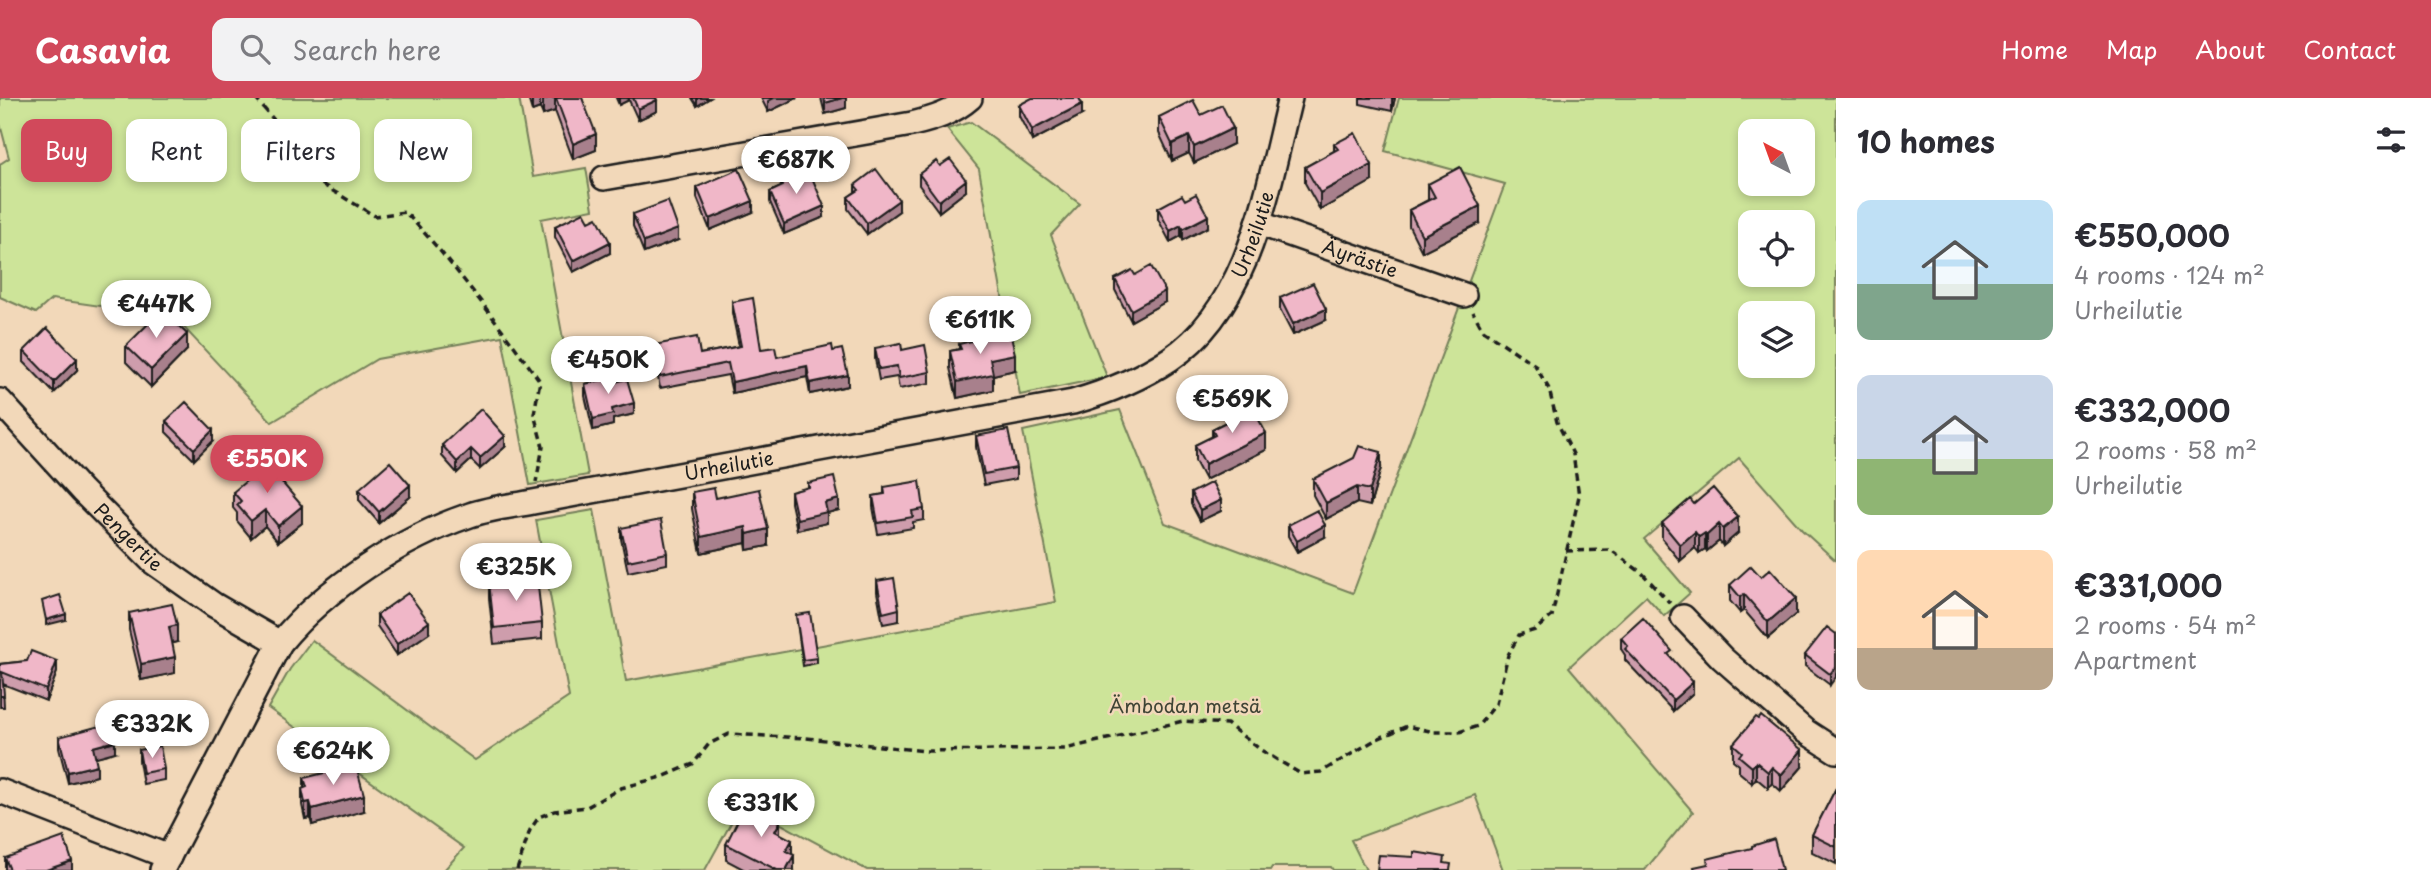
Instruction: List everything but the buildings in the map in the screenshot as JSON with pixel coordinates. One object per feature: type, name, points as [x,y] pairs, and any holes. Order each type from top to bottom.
[{"type":"street","points":[[604,178],[912,124],[939,117],[971,98]]},
{"type":"street","name":"Urheilutie","points":[[166,863],[280,643],[294,625],[328,596],[395,550],[433,529],[472,514],[1073,402],[1112,390],[1172,358],[1201,331],[1226,299],[1242,265],[1258,223],[1290,98]]},
{"type":"street","name":"Äyrästie","points":[[1258,223],[1464,295]]},
{"type":"street","name":"Pengertie","points":[[0,401],[82,491],[153,562],[214,605],[280,643]]},
{"type":"street","points":[[1683,617],[1721,658],[1805,731],[1836,751]]},
{"type":"street","points":[[0,791],[166,863]]},
{"type":"path","points":[[255,98],[274,120],[267,137],[313,179],[375,216],[405,212],[436,245],[540,381],[534,414],[543,447],[533,502]]},
{"type":"path","points":[[517,870],[530,830],[539,817],[554,811],[587,807],[621,789],[665,776],[692,764],[709,744],[729,734],[806,738],[926,751],[1065,749],[1183,721],[1227,724],[1261,750],[1301,774],[1321,772],[1375,740],[1407,726],[1434,732],[1460,732],[1478,726],[1496,704],[1508,655],[1519,635],[1535,630],[1552,616],[1579,496],[1573,454],[1557,422],[1549,389],[1535,365],[1483,330],[1464,295]]},
{"type":"path","points":[[1566,551],[1611,550],[1642,573],[1683,617]]},
{"type":"green space","points":[[0,98],[519,98],[533,177],[586,168],[593,209],[541,219],[588,475],[530,485],[502,336],[377,359],[272,422],[165,307],[156,314],[52,299],[36,313],[0,297],[0,164],[9,158],[0,124]]},
{"type":"green space","name":"Ämbodan metsä","points":[[1399,98],[1836,98],[1836,561],[1802,530],[1739,458],[1644,539],[1690,593],[1664,616],[1646,596],[1569,667],[1693,812],[1645,870],[1503,870],[1475,795],[1351,840],[1366,870],[1272,867],[1270,870],[867,870],[742,803],[705,870],[444,870],[464,848],[268,708],[290,669],[312,640],[475,760],[569,697],[536,520],[594,510],[626,681],[1056,602],[1023,431],[1120,410],[1165,523],[1353,593],[1505,184],[1385,151]]},
{"type":"green space","points":[[971,122],[1080,204],[1051,235],[1107,377],[1020,395],[979,169],[947,129]]}]
